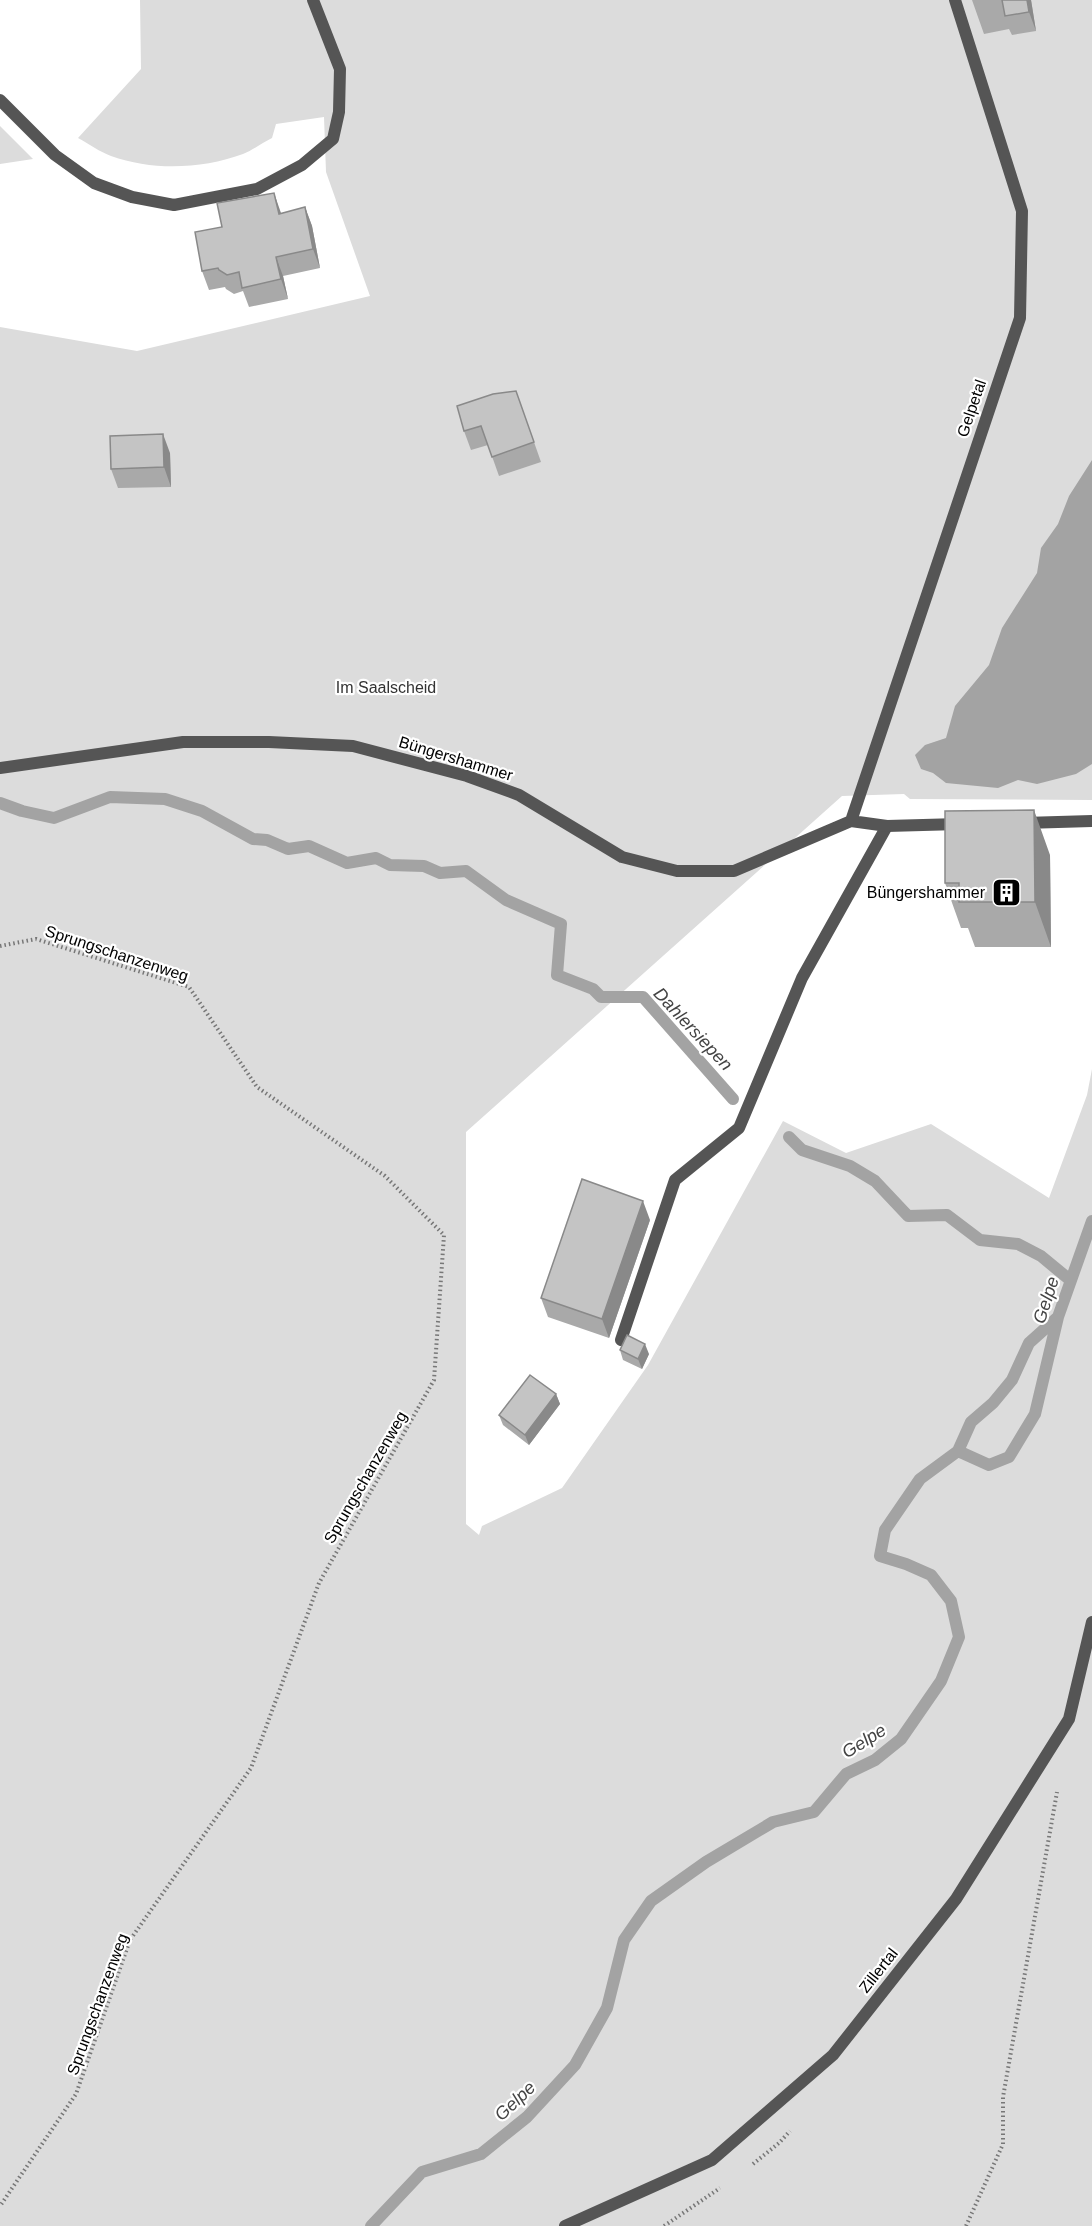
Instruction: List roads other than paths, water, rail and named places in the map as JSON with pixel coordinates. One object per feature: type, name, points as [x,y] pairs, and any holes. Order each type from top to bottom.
[{"type":"street","points":[[0,100],[55,155],[94,183],[132,197],[174,205],[257,189],[303,165],[333,139],[339,112],[340,69],[313,0]]},
{"type":"street","name":"Gelpetal","points":[[852,821],[1020,318],[1022,211],[955,0]]},
{"type":"street","name":"Büngershammer","points":[[0,768],[183,742],[269,742],[353,746],[467,776],[519,795],[622,857],[677,871],[734,871],[852,821]]},
{"type":"street","points":[[852,821],[887,826],[967,824]]},
{"type":"street","points":[[1012,823],[1092,821]]},
{"type":"street","points":[[621,1340],[675,1180],[739,1128],[802,978],[887,826]]},
{"type":"street","name":"Zillertal","points":[[565,2226],[712,2160],[832,2055],[956,1899],[1070,1719],[1092,1622]]},
{"type":"waterway","name":"Dahlersiepen","points":[[0,803],[22,811],[54,818],[110,797],[165,799],[202,811],[253,839],[267,840],[288,849],[309,846],[347,863],[376,858],[390,865],[424,866],[440,873],[466,871],[506,900],[561,924],[557,975],[593,989],[601,997],[643,997],[733,1099]]},
{"type":"waterway","name":"Dahlersiepen","points":[[789,1137],[802,1150],[850,1166],[875,1181],[908,1216],[947,1215],[980,1240],[1018,1244],[1041,1256],[1070,1280]]},
{"type":"waterway","name":"Gelpe","points":[[371,2226],[422,2172],[481,2154],[527,2117],[575,2065],[607,2008],[624,1940],[651,1901],[706,1862],[773,1822],[814,1812],[846,1774],[875,1760],[901,1739],[941,1681],[959,1637],[951,1601],[931,1575],[880,1556],[885,1530],[920,1479],[958,1451],[989,1465],[1009,1457],[1035,1414],[1058,1317],[1092,1221]]},
{"type":"waterway","points":[[958,1451],[971,1422],[993,1403],[1012,1380],[1029,1343],[1058,1317]]},
{"type":"place","name":"Büngershammer","points":[[1006,892]]},
{"type":"park label","name":"Im Saalscheid","points":[[386,687]]}]
